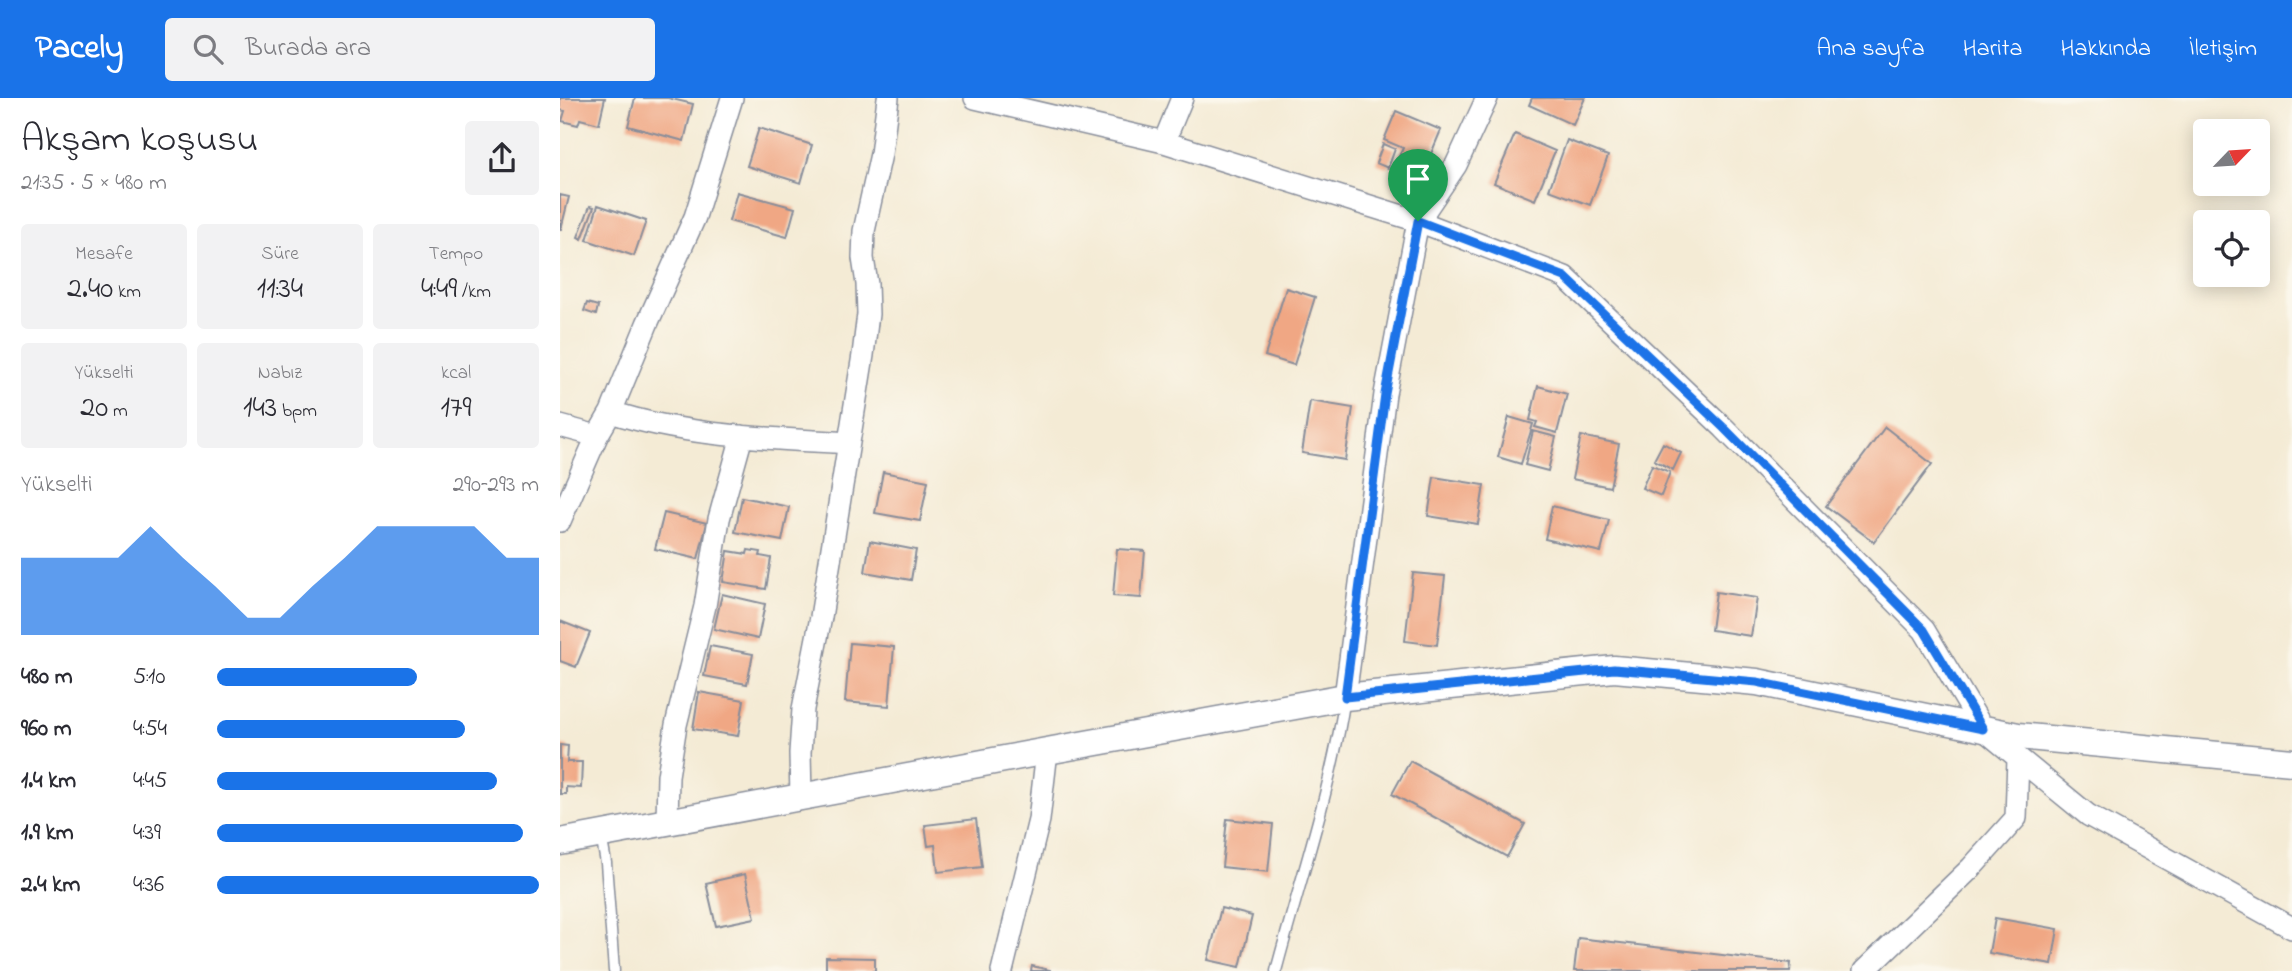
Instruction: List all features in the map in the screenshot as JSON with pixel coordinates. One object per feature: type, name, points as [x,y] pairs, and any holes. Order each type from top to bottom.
[{"type":"street","points":[[560,521],[597,436],[611,412],[695,217],[732,98]]},
{"type":"street","points":[[801,797],[803,709],[821,617],[863,355],[868,314],[863,258],[864,231],[881,154],[888,98]]},
{"type":"street","points":[[975,98],[1164,142],[1418,221],[1565,277],[1724,428],[1924,630],[1983,729],[2088,815],[2292,928]]},
{"type":"street","points":[[1164,142],[1182,98]]},
{"type":"street","points":[[1345,697],[1385,394],[1418,221],[1456,165],[1487,98]]},
{"type":"street","points":[[611,412],[669,428],[848,443]]},
{"type":"street","points":[[560,426],[597,436]]},
{"type":"street","points":[[667,822],[667,776],[676,725],[705,606],[719,519],[742,436]]},
{"type":"street","points":[[560,842],[1345,697],[1614,669],[1757,682],[2018,736],[2292,762]]},
{"type":"street","points":[[1002,971],[1039,820],[1047,751]]},
{"type":"street","points":[[1864,971],[1972,868],[2016,818],[2018,758]]},
{"type":"lane","points":[[1276,971],[1328,789],[1345,697]]},
{"type":"lane","points":[[601,835],[606,863],[614,971]]},
{"type":"building","points":[[560,98],[605,98],[599,124],[580,119],[578,125],[562,121],[565,111],[560,110]]},
{"type":"building","points":[[635,98],[668,98],[693,104],[684,141],[628,126]]},
{"type":"building","points":[[1532,98],[1585,98],[1573,125],[1529,105]]},
{"type":"building","points":[[1396,111],[1441,130],[1420,180],[1393,169],[1403,148],[1384,140]]},
{"type":"building","points":[[759,128],[812,145],[801,183],[747,166]]},
{"type":"building","points":[[1515,134],[1555,151],[1535,200],[1494,183]]},
{"type":"building","points":[[1567,140],[1608,156],[1590,205],[1549,190]]},
{"type":"building","points":[[1383,144],[1395,149],[1388,168],[1376,163]]},
{"type":"building","points":[[737,192],[795,208],[787,237],[729,221]]},
{"type":"building","points":[[560,195],[569,197],[561,229],[560,229]]},
{"type":"building","points":[[598,205],[646,221],[634,256],[587,240]]},
{"type":"building","points":[[590,206],[594,207],[582,239],[578,237]]},
{"type":"building","points":[[1286,288],[1315,297],[1294,365],[1265,356]]},
{"type":"building","points":[[587,303],[598,306],[596,315],[584,311]]},
{"type":"building","points":[[1538,386],[1567,394],[1557,433],[1535,427],[1537,422],[1530,420]]},
{"type":"building","points":[[1310,401],[1353,408],[1345,460],[1302,453]]},
{"type":"building","points":[[1509,417],[1533,424],[1521,464],[1498,457]]},
{"type":"building","points":[[1885,427],[1932,464],[1874,542],[1826,506]]},
{"type":"building","points":[[1533,431],[1556,437],[1548,471],[1525,465]]},
{"type":"building","points":[[1581,436],[1619,444],[1610,487],[1572,479]]},
{"type":"building","points":[[1663,443],[1681,453],[1673,470],[1654,460]]},
{"type":"building","points":[[1652,465],[1670,472],[1661,496],[1642,488]]},
{"type":"building","points":[[883,472],[928,481],[920,521],[875,513]]},
{"type":"building","points":[[1434,477],[1484,485],[1478,524],[1428,516]]},
{"type":"building","points":[[742,497],[789,507],[782,541],[735,532]]},
{"type":"building","points":[[1552,506],[1609,520],[1601,552],[1545,539]]},
{"type":"building","points":[[664,513],[707,523],[698,559],[655,549]]},
{"type":"building","points":[[870,541],[916,550],[911,580],[865,572]]},
{"type":"building","points":[[1117,549],[1145,551],[1141,598],[1113,596]]},
{"type":"building","points":[[748,550],[761,552],[760,556],[771,558],[766,589],[723,582],[728,551],[747,554]]},
{"type":"building","points":[[1413,573],[1445,576],[1437,645],[1405,641]]},
{"type":"building","points":[[1716,592],[1757,598],[1751,636],[1711,630]]},
{"type":"building","points":[[722,594],[765,604],[758,639],[714,629]]},
{"type":"building","points":[[560,621],[590,633],[576,667],[560,661]]},
{"type":"building","points":[[850,643],[894,647],[889,706],[845,702]]},
{"type":"building","points":[[710,646],[753,654],[747,684],[704,676]]},
{"type":"building","points":[[699,692],[744,700],[738,736],[693,729]]},
{"type":"building","points":[[560,745],[568,746],[567,762],[582,762],[581,788],[566,787],[566,794],[560,794]]},
{"type":"building","points":[[1410,761],[1525,824],[1507,857],[1392,794]]},
{"type":"building","points":[[976,819],[982,867],[938,872],[935,845],[928,846],[925,825]]},
{"type":"building","points":[[1227,819],[1273,824],[1268,872],[1222,867]]},
{"type":"building","points":[[745,874],[755,918],[716,926],[706,883]]},
{"type":"building","points":[[1221,908],[1252,916],[1240,967],[1208,960]]},
{"type":"building","points":[[1995,918],[2058,929],[2052,964],[1989,953]]},
{"type":"building","points":[[1578,938],[1791,963],[1790,971],[1574,971]]},
{"type":"building","points":[[826,957],[875,958],[875,971],[826,971]]},
{"type":"building","points":[[1032,966],[1050,970],[1050,971],[1031,971]]},
{"type":"route","points":[[1418,221],[1565,277],[1724,428],[1924,630],[1983,729],[1757,682],[1614,669],[1345,697],[1385,394],[1418,221]]}]
